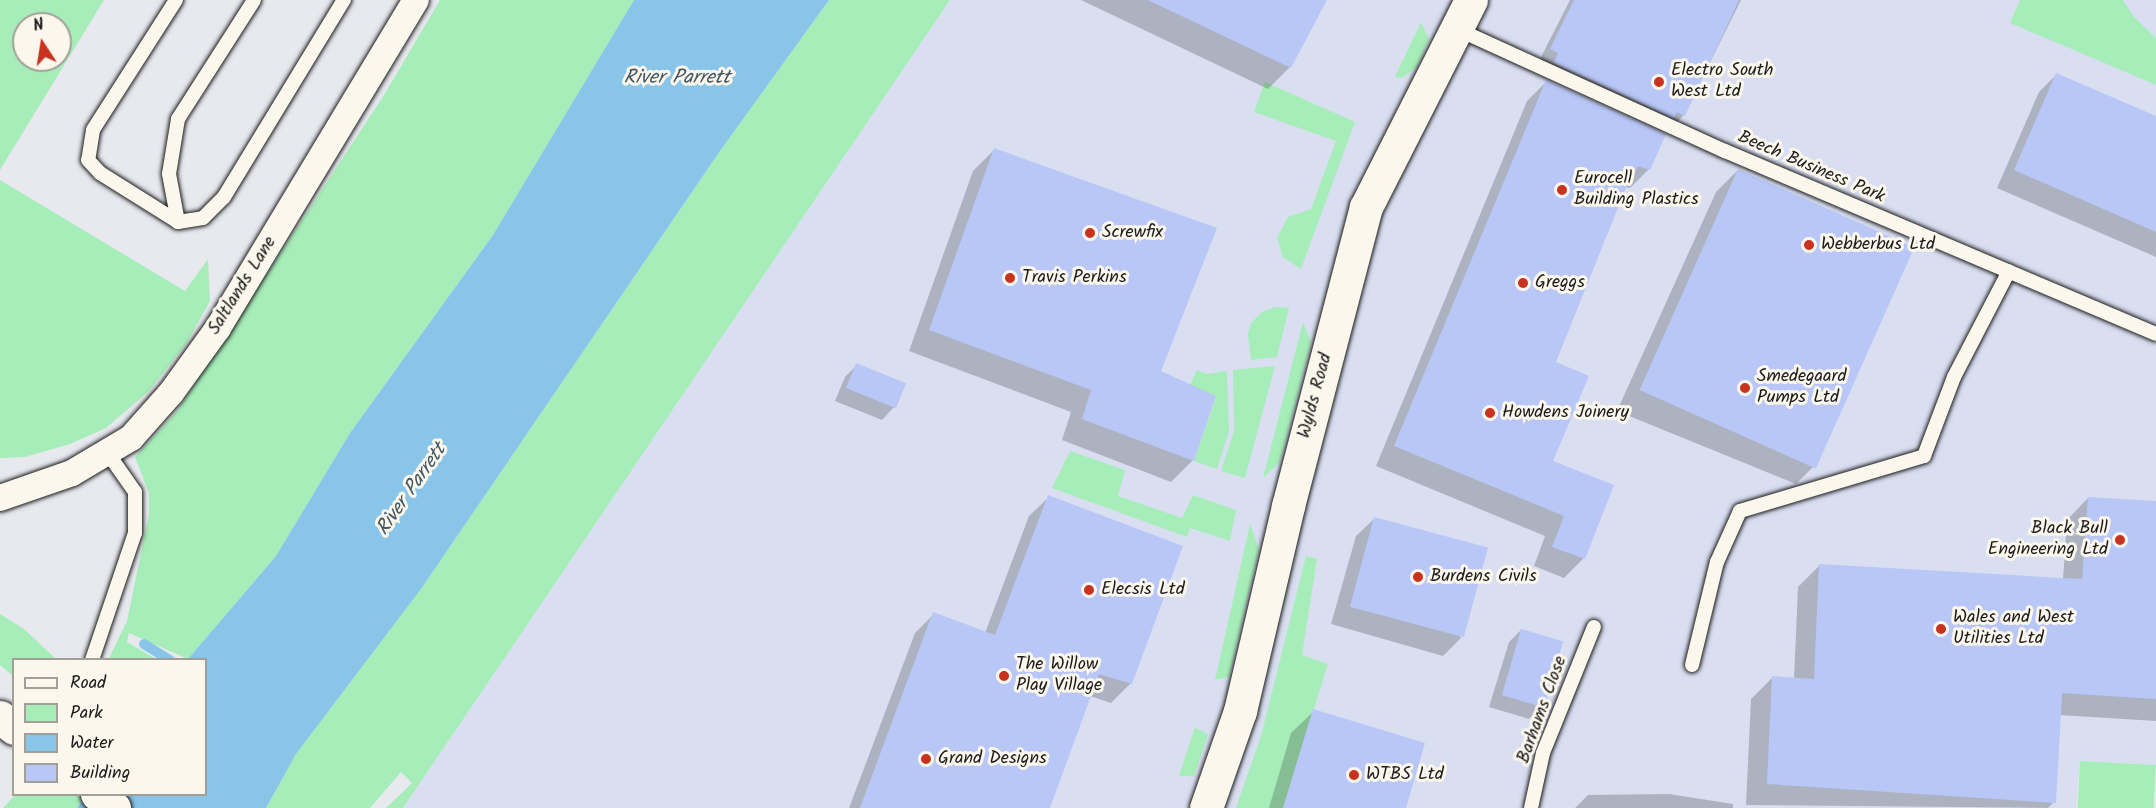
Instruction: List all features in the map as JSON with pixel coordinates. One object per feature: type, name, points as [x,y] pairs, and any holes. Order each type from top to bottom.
[{"type":"street","name":"Saltlands Lane","points":[[0,498],[72,473],[131,438],[171,393],[218,328],[417,0]]},
{"type":"street","name":"Wylds Road","points":[[1206,808],[1240,711],[1288,506],[1366,207],[1471,0]]},
{"type":"street","points":[[0,717],[12,726]]},
{"type":"street","points":[[98,796],[114,808]]},
{"type":"lane","points":[[176,0],[93,130],[88,160],[118,186],[178,222],[203,218],[225,197],[344,0]]},
{"type":"lane","points":[[178,222],[168,174],[178,119],[254,0]]},
{"type":"lane","name":"Beech Business Park","points":[[1455,29],[1725,151],[2156,334]]},
{"type":"lane","points":[[1692,665],[1718,562],[1740,511],[1924,456],[1954,377],[2009,271]]},
{"type":"lane","points":[[93,658],[135,533],[135,492],[107,452]]},
{"type":"lane","name":"Barhams Close","points":[[1531,808],[1543,753],[1594,627]]},
{"type":"shaded area","points":[[950,0],[2156,0],[2156,765],[2080,761],[2076,808],[403,808]]},
{"type":"green space","points":[[0,0],[104,0],[72,52],[72,12],[12,12],[12,72],[60,72],[0,170]]},
{"type":"green space","points":[[440,0],[634,0],[493,235],[350,433],[276,556],[189,658],[129,633],[127,642],[154,658],[109,658],[127,621],[149,514],[149,493],[135,457],[177,411],[384,95]]},
{"type":"green space","points":[[829,0],[950,0],[403,808],[386,808],[412,783],[401,772],[370,808],[266,808],[296,754],[421,589],[720,151]]},
{"type":"green space","points":[[2020,0],[2123,0],[2134,17],[2156,38],[2156,85],[2010,23]]},
{"type":"green space","points":[[1421,22],[1429,39],[1417,67],[1402,78],[1395,77]]},
{"type":"green space","points":[[1265,82],[1355,122],[1301,269],[1283,257],[1277,238],[1288,217],[1311,209],[1336,141],[1254,112]]},
{"type":"green space","points":[[0,180],[185,291],[208,259],[210,301],[186,344],[149,391],[106,428],[70,444],[25,457],[0,458]]},
{"type":"green space","points":[[1275,307],[1289,308],[1277,357],[1251,360],[1248,334],[1251,323],[1262,312]]},
{"type":"green space","points":[[1303,322],[1311,342],[1280,462],[1263,478]]},
{"type":"green space","points":[[1275,366],[1245,478],[1221,471],[1234,431],[1233,370]]},
{"type":"green space","points":[[1197,370],[1207,374],[1227,371],[1229,431],[1217,469],[1194,461],[1216,397],[1190,385]]},
{"type":"green space","points":[[1070,451],[1125,470],[1118,496],[1182,518],[1193,495],[1236,510],[1230,541],[1190,528],[1187,537],[1052,488]]},
{"type":"green space","points":[[1250,524],[1259,549],[1229,677],[1215,680]]},
{"type":"green space","points":[[1306,556],[1317,559],[1302,655],[1328,664],[1283,808],[1236,808],[1261,736]]},
{"type":"green space","points":[[0,614],[24,629],[55,658],[12,658],[12,675],[0,665]]},
{"type":"green space","points":[[1195,727],[1208,735],[1194,776],[1179,776]]},
{"type":"green space","points":[[2080,761],[2156,765],[2154,808],[2078,808]]},
{"type":"green space","points":[[14,796],[86,796],[77,808],[3,808]]},
{"type":"water","name":"River Parrett","points":[[634,0],[829,0],[720,151],[421,589],[296,754],[266,808],[77,808],[86,796],[207,796],[207,658],[189,658],[276,556],[350,433],[493,235]]},
{"type":"building","points":[[1148,0],[1327,0],[1291,68]]},
{"type":"building","name":"Electro South West Ltd","points":[[1574,0],[1739,0],[1685,116],[1677,112],[1674,118],[1554,63],[1558,53],[1550,49]]},
{"type":"building","points":[[2056,73],[2156,116],[2156,232],[2014,170]]},
{"type":"building","points":[[1546,80],[1666,134],[1650,170],[1638,166],[1626,188],[1556,362],[1589,376],[1553,461],[1614,485],[1585,559],[1552,547],[1564,516],[1394,446]]},
{"type":"building","points":[[994,148],[1217,228],[1161,371],[1216,396],[1194,461],[1082,419],[1091,390],[929,330]]},
{"type":"building","points":[[1738,169],[1914,248],[1816,469],[1640,390]]},
{"type":"building","points":[[856,363],[906,383],[896,408],[846,388]]},
{"type":"building","points":[[1048,495],[1183,546],[1132,684],[1099,674],[1050,808],[860,808],[933,612],[995,635]]},
{"type":"building","points":[[2088,497],[2156,501],[2156,699],[2062,693],[2056,803],[1767,784],[1772,676],[1814,679],[1819,564],[2082,579]]},
{"type":"building","name":"Burdens Civils","points":[[1374,517],[1488,548],[1464,637],[1350,607]]},
{"type":"building","points":[[1521,629],[1563,641],[1544,707],[1502,695]]},
{"type":"building","name":"WTBS Ltd","points":[[1313,709],[1425,743],[1406,808],[1283,808]]},
{"type":"waterway","points":[[144,644],[167,658]]},
{"type":"place","name":"Electro South West Ltd","points":[[1659,82]]},
{"type":"place","name":"Eurocell Building Plastics","points":[[1562,190]]},
{"type":"place","name":"Screwfix","points":[[1090,233]]},
{"type":"place","name":"Webberbus Ltd","points":[[1809,245]]},
{"type":"place","name":"Travis Perkins","points":[[1010,278]]},
{"type":"place","name":"Greggs","points":[[1523,283]]},
{"type":"place","name":"Smedegaard Pumps Ltd","points":[[1745,388]]},
{"type":"place","name":"Howdens Joinery","points":[[1490,413]]},
{"type":"place","name":"Black Bull Engineering Ltd","points":[[2120,540]]},
{"type":"place","name":"Burdens Civils","points":[[1418,577]]},
{"type":"place","name":"Elecsis Ltd","points":[[1089,590]]},
{"type":"place","name":"Wales and West Utilities Ltd","points":[[1941,629]]},
{"type":"place","name":"The Willow Play Village","points":[[1004,676]]},
{"type":"place","name":"Grand Designs","points":[[926,759]]},
{"type":"place","name":"WTBS Ltd","points":[[1354,775]]}]
